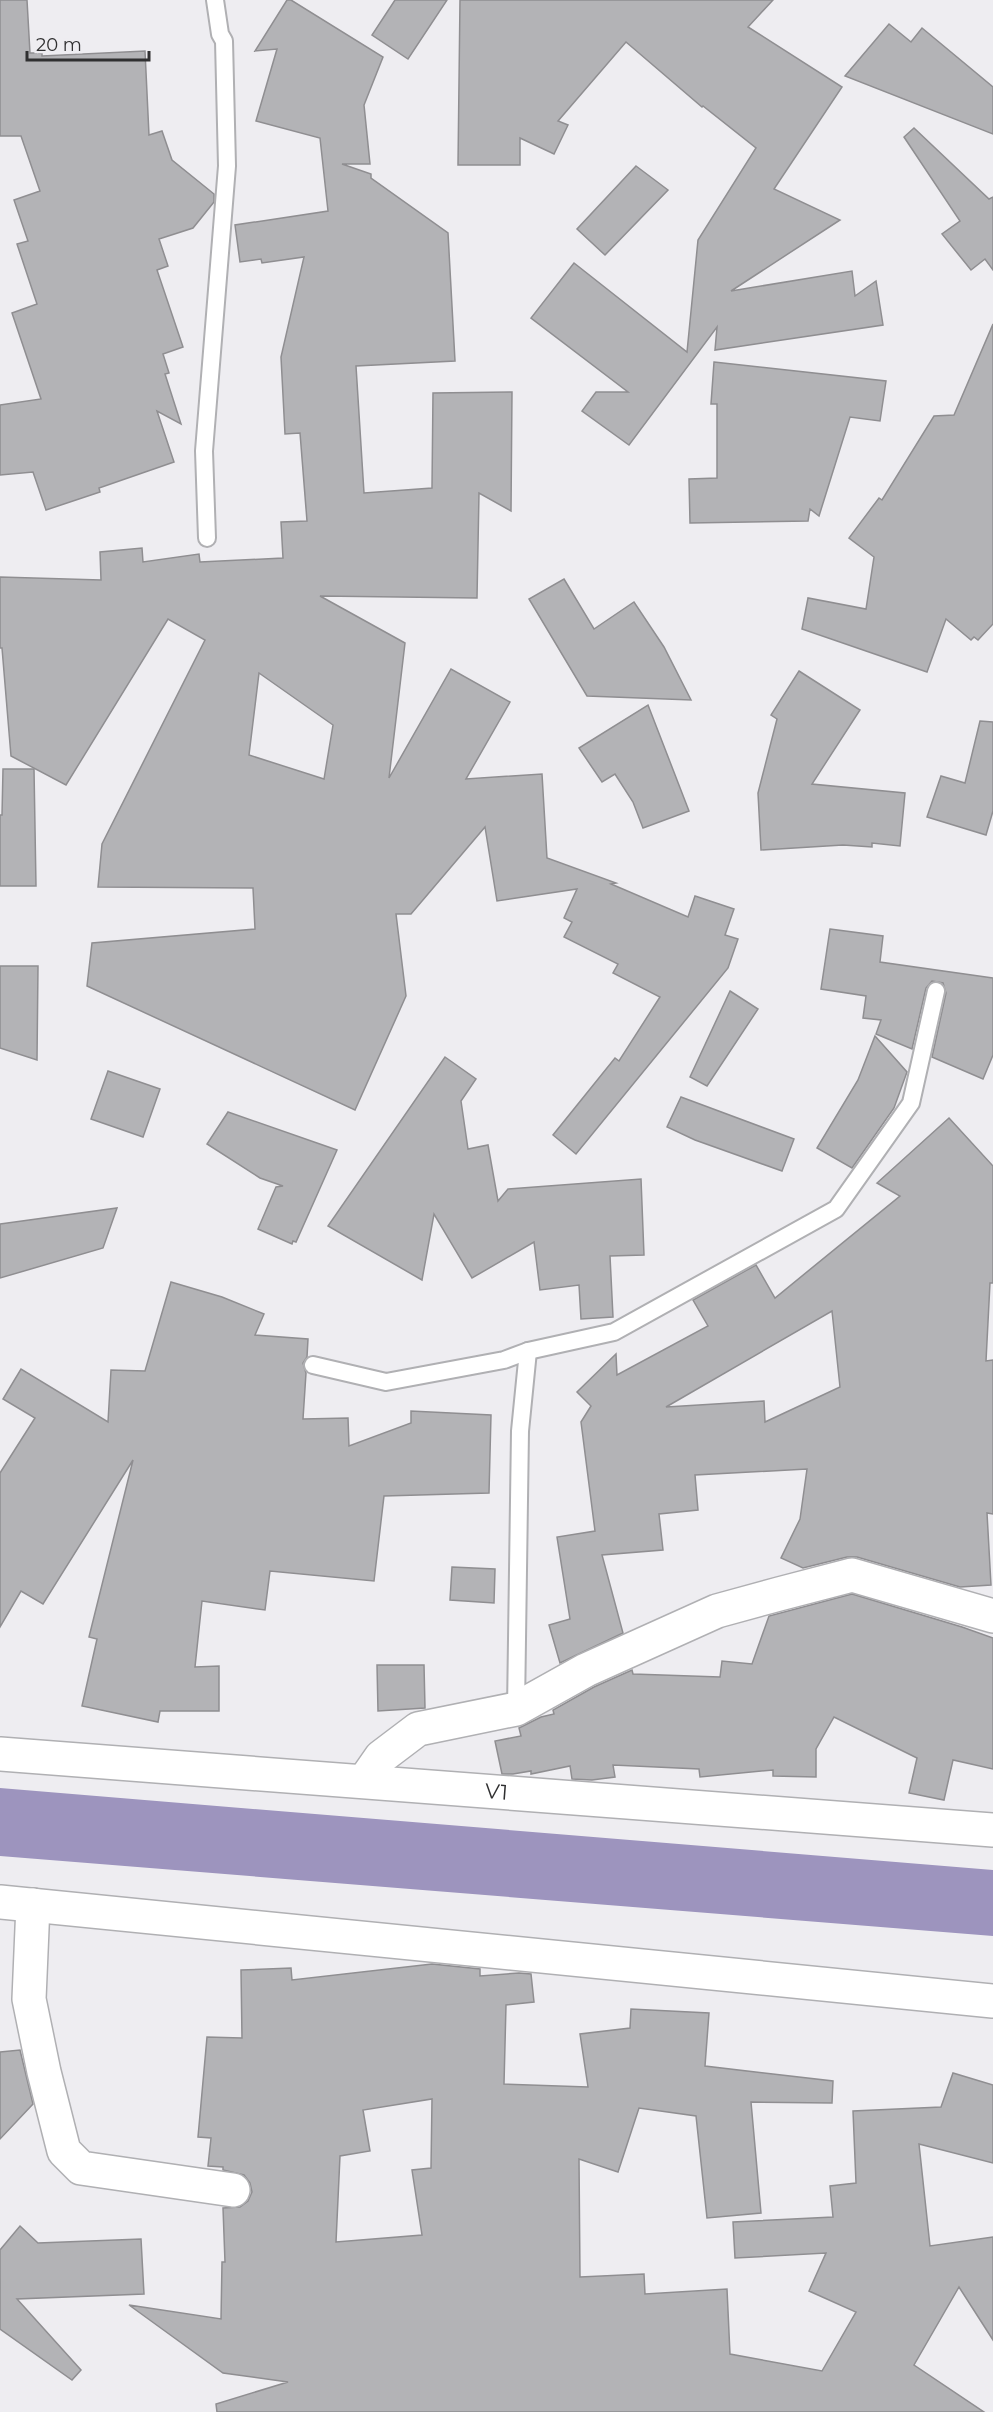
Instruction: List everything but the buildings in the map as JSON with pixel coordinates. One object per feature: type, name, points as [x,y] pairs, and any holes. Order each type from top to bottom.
[{"type":"street","points":[[364,1780],[381,1757],[418,1729],[516,1709],[586,1670],[717,1611],[852,1575],[993,1616]]},
{"type":"street","name":"V1","points":[[0,1754],[364,1780],[993,1830]]},
{"type":"street","points":[[0,1902],[993,2001]]},
{"type":"street","points":[[33,1905],[29,1999],[64,2151],[81,2168],[233,2190]]},
{"type":"lane","points":[[207,538],[204,451],[227,166],[224,41],[220,34],[215,0]]},
{"type":"lane","points":[[313,1365],[386,1382],[504,1360],[528,1351],[614,1332],[836,1209],[910,1103],[936,991]]},
{"type":"lane","points":[[516,1709],[520,1431],[528,1351]]},
{"type":"shaded area","points":[[0,1788],[993,1870],[993,1936],[0,1856]]}]
